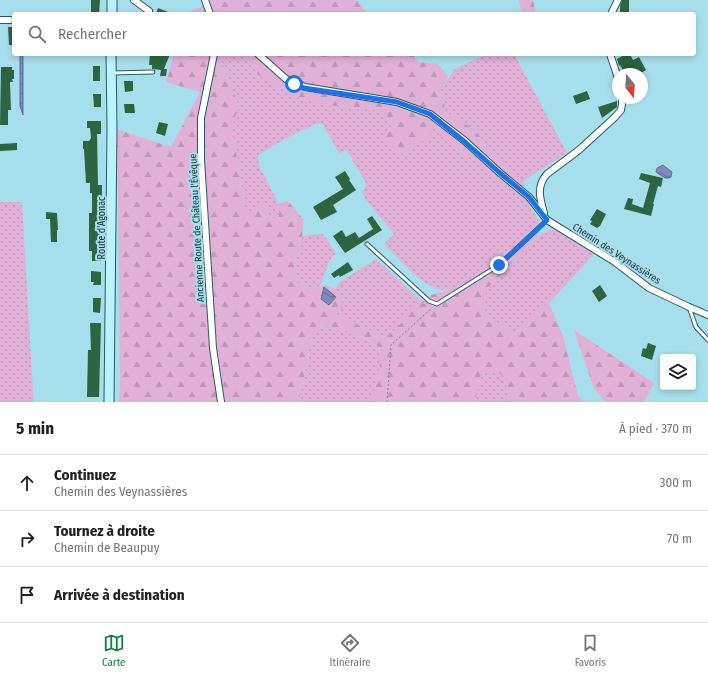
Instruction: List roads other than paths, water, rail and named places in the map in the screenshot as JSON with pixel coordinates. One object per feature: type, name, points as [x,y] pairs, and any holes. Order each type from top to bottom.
[{"type":"main road","points":[[112,0],[112,12]]},
{"type":"main road","name":"Route d'Agonac","points":[[110,402],[112,266],[111,56]]},
{"type":"street","points":[[134,0],[149,11]]},
{"type":"street","points":[[205,0],[209,12]]},
{"type":"street","points":[[612,12],[618,0]]},
{"type":"street","points":[[0,20],[10,20]]},
{"type":"street","name":"Ancienne Route de Château l'Évêque","points":[[214,56],[201,118],[201,159],[214,348],[221,402]]},
{"type":"street","name":"Chemin des Veynassières","points":[[260,56],[286,79],[304,88],[397,102],[430,114],[529,197],[547,220],[615,262],[649,288],[708,315]]},
{"type":"street","points":[[611,56],[615,68]]},
{"type":"street","points":[[543,214],[540,194],[542,179],[551,170],[591,140],[615,116],[620,110],[622,104]]},
{"type":"lane","points":[[111,73],[152,72]]},
{"type":"lane","points":[[367,244],[429,301],[437,304],[499,265],[547,220]]},
{"type":"lane","points":[[689,307],[696,327],[708,340]]},
{"type":"water","points":[[20,56],[23,56],[23,115],[20,106]]},
{"type":"water","points":[[663,165],[672,172],[671,177],[665,178],[656,172],[657,168]]},
{"type":"water","points":[[324,287],[336,297],[329,305],[321,299]]}]
